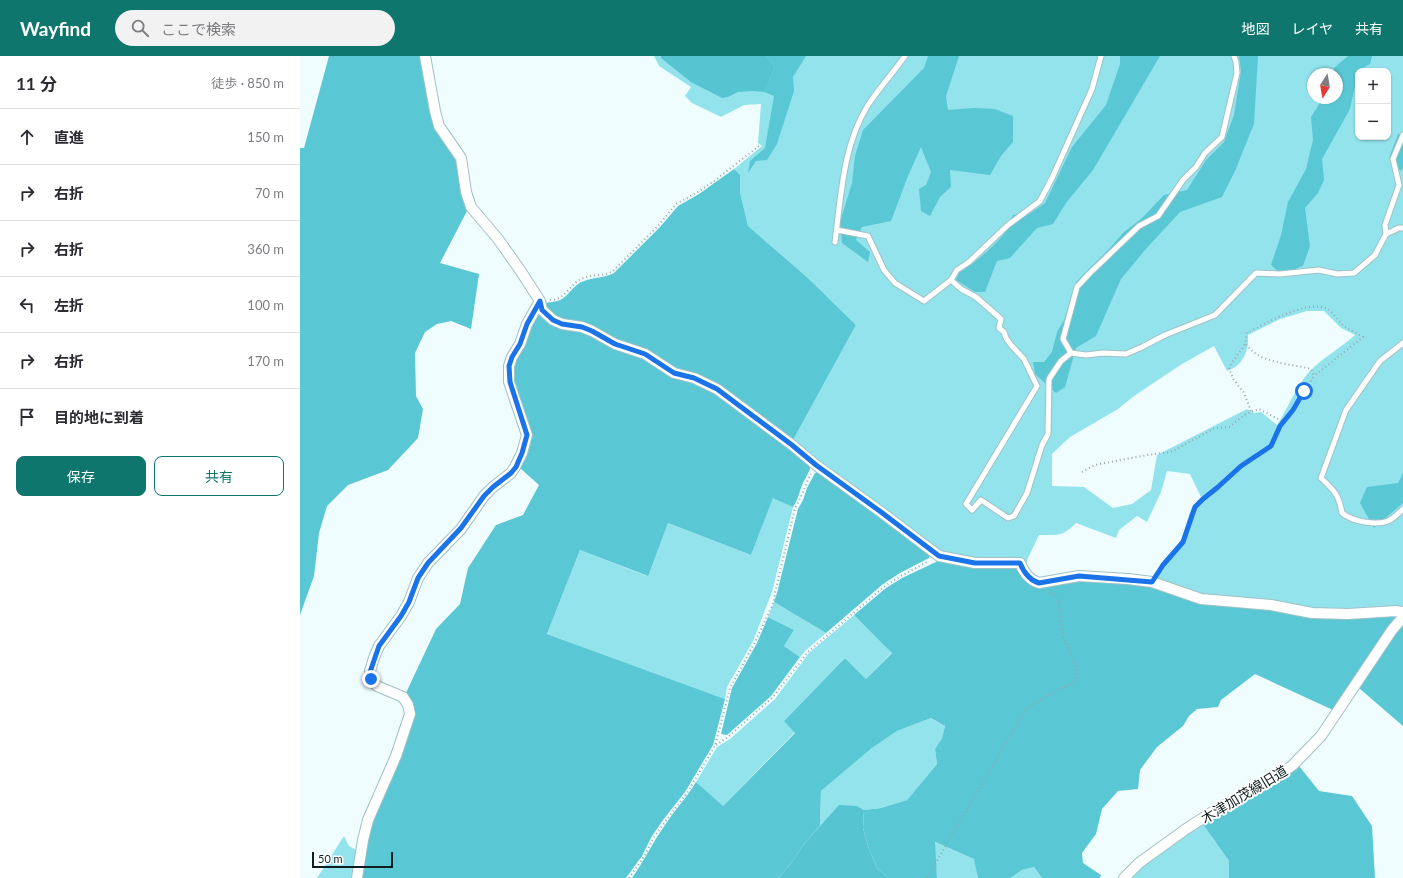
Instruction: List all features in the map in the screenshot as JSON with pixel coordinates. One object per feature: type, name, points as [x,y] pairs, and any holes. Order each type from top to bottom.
[{"type":"street","points":[[425,56],[439,126],[461,158],[466,192],[471,207],[498,239],[540,301],[542,310],[553,320],[562,324],[587,329],[615,344],[645,354],[674,373],[694,378],[717,389],[792,445],[816,465],[939,556],[975,563],[1020,563],[1027,576],[1033,581],[1039,583],[1079,576],[1152,582],[1201,599],[1271,605],[1312,613],[1348,614],[1396,611],[1403,612]]},
{"type":"street","points":[[357,878],[368,820],[396,756],[410,714],[408,705],[403,697],[377,686],[371,679],[370,672],[375,655],[379,646],[401,616],[409,602],[418,578],[428,563],[461,528],[488,492],[516,467],[527,435],[511,386],[509,366],[512,357],[520,344],[527,324],[540,301]]},
{"type":"street","name":"木津加茂線旧道","points":[[1124,878],[1139,863],[1186,829],[1217,809],[1279,775],[1293,765],[1321,736],[1392,630],[1403,617]]},
{"type":"lane","points":[[835,242],[844,174],[854,134],[868,105],[905,56]]},
{"type":"lane","points":[[837,230],[868,236],[884,270],[895,283],[924,301],[951,280],[957,270],[969,262],[1008,225],[1040,201],[1053,176],[1092,89],[1101,56]]},
{"type":"lane","points":[[1071,353],[1063,339],[1077,287],[1139,226],[1158,216],[1183,180],[1222,137],[1237,73],[1234,56]]},
{"type":"lane","points":[[951,280],[961,289],[976,297],[1001,319],[1000,328],[1011,345],[1024,359],[1037,386],[966,504],[972,510],[981,500],[1008,518],[1014,516],[1028,492],[1042,445],[1048,434],[1049,379],[1061,361],[1071,353],[1086,355],[1103,353],[1126,354],[1165,335],[1215,315],[1256,273],[1280,274],[1319,270],[1337,274],[1354,273],[1375,255],[1386,234],[1385,225],[1399,185],[1393,160],[1403,135]]},
{"type":"lane","points":[[1386,234],[1399,228],[1403,228]]},
{"type":"lane","points":[[1403,343],[1380,361],[1346,410],[1321,478],[1335,491],[1340,501],[1342,513],[1347,517],[1366,523],[1388,521],[1403,509]]},
{"type":"path","points":[[540,301],[554,300],[561,297],[579,280],[607,274],[613,271],[658,226],[676,204],[714,182],[759,146]]},
{"type":"path","points":[[1152,582],[1163,565],[1183,542],[1195,507],[1241,466],[1271,446],[1282,421],[1293,410],[1314,376],[1363,337],[1343,325],[1330,311],[1325,308],[1307,308],[1279,316],[1247,333],[1245,343],[1233,359],[1229,369],[1234,380],[1244,393],[1251,411]]},
{"type":"path","points":[[1245,343],[1254,354],[1272,361],[1311,369],[1314,376]]},
{"type":"path","points":[[1082,472],[1095,465],[1171,452],[1215,428],[1229,427],[1239,418],[1251,411],[1259,409],[1282,421]]},
{"type":"path","points":[[629,878],[644,857],[654,837],[687,793],[715,746],[730,688],[755,642],[774,602],[776,586],[795,508],[801,499],[804,487],[816,465]]},
{"type":"path","points":[[715,746],[728,737],[773,697],[808,652],[867,600],[901,576],[939,556]]},
{"type":"path","points":[[927,878],[1025,710],[1052,692],[1075,682],[1078,672],[1063,635],[1058,598],[1039,583]]},
{"type":"shaded area","points":[[329,56],[422,56],[432,111],[458,160],[468,209],[440,263],[479,274],[471,329],[451,321],[437,324],[425,332],[415,353],[416,396],[423,409],[418,438],[388,470],[348,485],[327,506],[319,533],[314,576],[300,615],[300,148],[304,148]]},
{"type":"shaded area","points":[[654,56],[1403,56],[1403,607],[1348,609],[1314,608],[1274,600],[1202,595],[1152,579],[1161,564],[1181,541],[1190,512],[1201,497],[1190,474],[1167,471],[1161,492],[1147,522],[1137,516],[1119,530],[1116,538],[1076,523],[1063,533],[1039,535],[1027,560],[1026,567],[937,551],[792,442],[856,325],[808,278],[748,226],[740,192],[740,176],[734,169],[762,146],[758,143],[761,104],[744,105],[721,117],[692,103],[685,96],[691,87],[659,66]],"holes":[[[1307,311],[1324,311],[1341,328],[1355,335],[1309,372],[1300,384],[1277,425],[1261,412],[1254,413],[1247,409],[1157,455],[1151,490],[1132,504],[1113,508],[1084,487],[1052,486],[1052,454],[1070,437],[1118,409],[1134,396],[1182,364],[1214,346],[1227,371],[1233,369],[1244,357],[1248,335],[1280,319]]]},
{"type":"shaded area","points":[[661,56],[766,56],[775,67],[764,92],[738,92],[722,98],[691,82],[661,58]]},
{"type":"shaded area","points":[[766,56],[806,56],[793,77],[794,91],[777,144],[767,160],[756,161],[748,173],[750,161],[765,148],[774,96],[764,92],[775,67]]},
{"type":"shaded area","points":[[928,56],[959,56],[946,96],[948,110],[974,108],[995,109],[1013,116],[1013,142],[1001,156],[990,175],[950,170],[951,187],[940,197],[930,216],[921,211],[919,189],[926,185],[931,172],[921,147],[891,221],[862,227],[856,240],[870,252],[868,262],[842,243],[840,222],[852,183],[855,156],[863,130],[924,68]]},
{"type":"shaded area","points":[[1120,56],[1160,56],[1093,170],[1066,203],[1053,224],[1037,228],[1010,258],[997,261],[985,292],[975,292],[956,280],[959,272],[978,259],[1003,235],[1007,230],[1013,215],[1029,214],[1045,203],[1072,147],[1106,105],[1120,64]]},
{"type":"shaded area","points":[[1239,56],[1258,56],[1254,124],[1235,171],[1222,197],[1180,212],[1145,250],[1121,279],[1096,336],[1076,348],[1065,387],[1056,393],[1035,374],[1033,362],[1044,362],[1052,352],[1057,332],[1064,320],[1076,282],[1124,232],[1142,218],[1164,195],[1187,190],[1206,160],[1224,142],[1234,115],[1241,71]]},
{"type":"shaded area","points":[[1348,56],[1372,56],[1370,64],[1363,68],[1355,68],[1355,85],[1350,109],[1322,159],[1324,180],[1318,193],[1305,208],[1310,246],[1303,266],[1281,274],[1271,265],[1281,235],[1288,202],[1306,169],[1313,140],[1311,117],[1319,104],[1343,104],[1343,68],[1334,68]]},
{"type":"shaded area","points":[[1398,134],[1403,134],[1403,168],[1401,171],[1389,158]]},
{"type":"shaded area","points":[[734,169],[740,175],[740,192],[748,226],[808,278],[856,325],[792,442],[718,387],[554,318],[544,304],[562,299],[581,282],[614,273],[660,227],[678,206],[699,194]]},
{"type":"shaded area","points":[[539,312],[644,357],[715,392],[811,464],[810,470],[793,507],[773,498],[751,555],[668,523],[648,576],[580,550],[547,634],[725,699],[713,745],[685,792],[652,836],[642,856],[626,878],[360,878],[371,821],[412,721],[405,695],[436,629],[460,604],[468,568],[496,525],[523,515],[539,485],[520,468],[530,447],[531,434],[528,421],[516,395],[512,373],[516,354],[524,336]]},
{"type":"shaded area","points":[[821,472],[930,552],[929,558],[900,573],[883,584],[826,633],[774,602],[798,509],[815,473]]},
{"type":"shaded area","points":[[1403,473],[1403,503],[1374,528],[1360,503],[1367,487],[1398,483]]},
{"type":"shaded area","points":[[773,497],[793,507],[772,592],[753,641],[727,687],[725,699],[547,634],[580,550],[647,576],[668,523],[751,555]]},
{"type":"shaded area","points":[[938,561],[980,568],[1013,567],[1020,572],[1033,587],[1080,579],[1149,584],[1197,602],[1400,614],[1333,710],[1255,674],[1221,700],[1218,707],[1197,709],[1189,716],[1183,726],[1157,747],[1140,770],[1138,789],[1118,791],[1102,809],[1096,834],[1082,853],[1083,863],[1101,875],[1100,878],[1042,878],[1034,867],[1022,870],[1010,878],[978,878],[974,859],[935,842],[937,878],[886,878],[886,876],[877,868],[869,849],[863,828],[864,810],[881,808],[907,800],[937,764],[935,749],[942,738],[945,726],[931,718],[897,731],[872,748],[821,791],[820,826],[778,878],[632,878],[669,819],[696,782],[723,806],[795,733],[784,721],[845,658],[866,679],[892,653],[854,615],[886,588],[902,578]]},
{"type":"shaded area","points":[[774,602],[826,633],[800,657],[784,646],[794,630],[768,617]]},
{"type":"shaded area","points":[[854,615],[892,652],[866,679],[845,658],[784,721],[795,732],[722,807],[696,782],[717,747],[730,739],[775,699],[809,653]]},
{"type":"shaded area","points":[[768,617],[794,630],[784,646],[800,657],[771,696],[727,735],[721,734],[732,688],[757,643]]},
{"type":"shaded area","points":[[1403,623],[1403,726],[1359,688]]},
{"type":"shaded area","points":[[931,718],[945,726],[942,738],[935,749],[937,764],[907,800],[881,808],[864,810],[857,806],[820,826],[821,791],[872,748],[897,731]]},
{"type":"shaded area","points":[[1299,766],[1319,791],[1352,796],[1372,826],[1375,878],[1229,878],[1229,861],[1202,823],[1287,776]]},
{"type":"shaded area","points":[[839,805],[857,806],[864,810],[863,828],[869,849],[877,868],[886,876],[886,878],[778,878],[790,865],[804,844]]},
{"type":"shaded area","points":[[1202,823],[1229,861],[1229,878],[1129,878],[1143,864]]},
{"type":"shaded area","points":[[344,836],[349,846],[358,851],[353,878],[317,878]]},
{"type":"shaded area","points":[[934,842],[975,859],[978,878],[937,878]]},
{"type":"shaded area","points":[[1034,867],[1042,878],[1010,878],[1022,870]]},
{"type":"route","points":[[371,679],[370,672],[379,646],[401,616],[409,602],[418,578],[428,563],[452,539],[475,511],[484,496],[516,467],[527,435],[525,425],[512,390],[509,366],[512,357],[520,344],[527,324],[540,301],[542,310],[553,320],[562,324],[582,327],[592,331],[615,344],[645,354],[674,373],[694,378],[717,389],[792,445],[816,465],[939,556],[975,563],[1020,563],[1027,576],[1033,581],[1039,583],[1079,576],[1152,582],[1163,565],[1183,542],[1195,507],[1241,466],[1271,446],[1280,426],[1293,410],[1304,391]]}]
